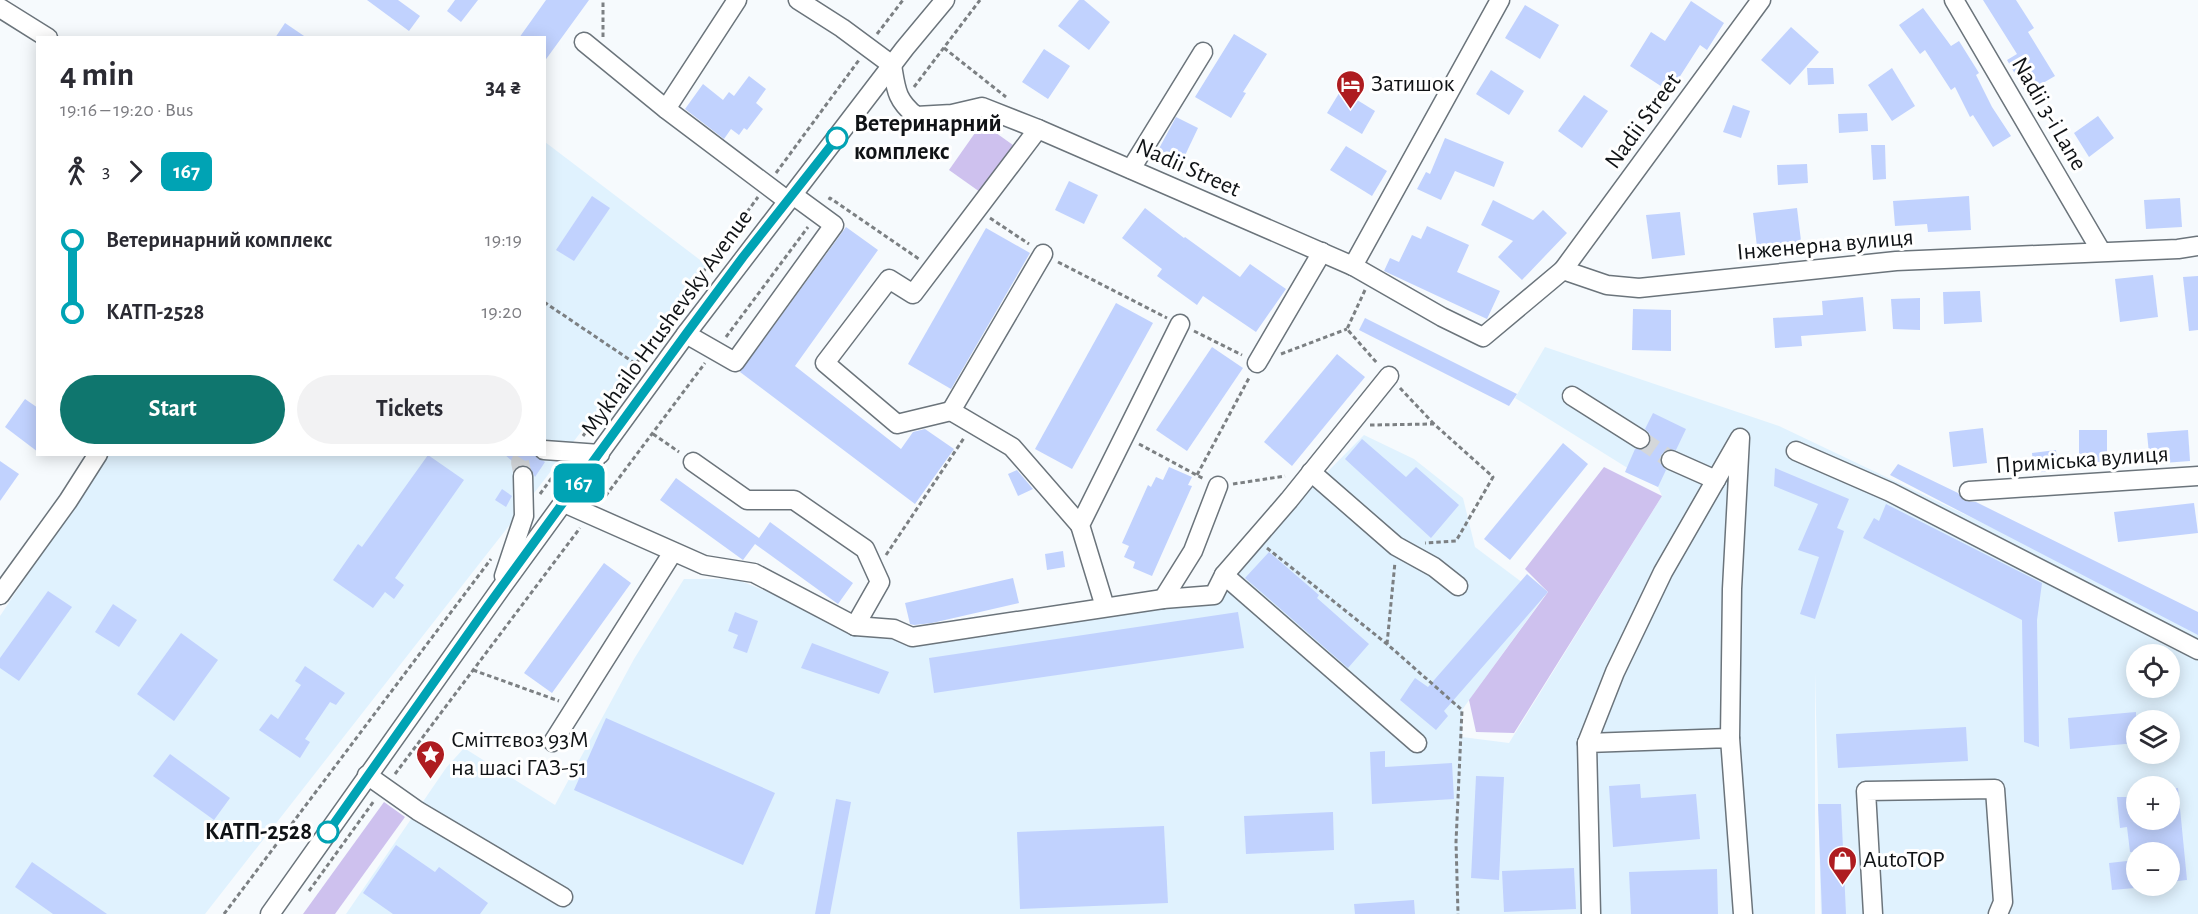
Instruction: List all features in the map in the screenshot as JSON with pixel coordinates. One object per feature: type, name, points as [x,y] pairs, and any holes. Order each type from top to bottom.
[{"type":"street","points":[[666,110],[737,0]]},
{"type":"street","points":[[798,0],[842,28],[892,65],[898,97],[902,104]]},
{"type":"street","name":"Mykhailo Hrushevsky Avenue","points":[[270,914],[501,588],[686,334],[743,257],[945,0]]},
{"type":"street","points":[[1353,266],[1500,0]]},
{"type":"street","name":"Nadii Street","points":[[902,104],[916,116],[952,114],[982,107],[1038,129],[1371,274],[1442,317],[1483,337],[1563,270],[1761,0]]},
{"type":"street","name":"Nadii 3-i Lane","points":[[1954,0],[2101,252]]},
{"type":"street","points":[[0,8],[45,36]]},
{"type":"street","points":[[584,42],[666,110],[790,198],[834,225],[735,362],[686,334]]},
{"type":"street","points":[[1131,169],[1203,52]]},
{"type":"street","points":[[1038,129],[913,294],[888,279],[825,363],[897,424],[951,411],[1012,447],[1080,525],[1106,607]]},
{"type":"street","name":"Інженерна вулиця","points":[[1563,270],[1607,285],[1639,288],[1896,261],[2178,249],[2198,246]]},
{"type":"street","points":[[1257,363],[1322,252]]},
{"type":"street","points":[[951,411],[1043,254]]},
{"type":"street","points":[[1080,525],[1180,324]]},
{"type":"street","points":[[564,503],[704,565],[754,573],[855,626],[894,629],[912,637],[1163,599],[1214,595],[1224,575],[1389,376]]},
{"type":"street","points":[[1572,396],[1640,439]]},
{"type":"street","points":[[1591,914],[1587,743],[1615,672],[1658,582],[1740,438],[1732,589],[1731,738],[1743,914]]},
{"type":"street","points":[[546,450],[600,454]]},
{"type":"street","points":[[1796,451],[1890,492],[2198,650]]},
{"type":"street","points":[[0,596],[68,501],[97,456]]},
{"type":"street","points":[[1671,460],[1716,480]]},
{"type":"street","points":[[693,462],[747,500],[794,500],[865,549],[880,582],[855,626]]},
{"type":"street","points":[[1311,472],[1396,546],[1434,567],[1458,586]]},
{"type":"street","points":[[501,588],[524,516],[523,476]]},
{"type":"street","name":"Приміська вулиця","points":[[1969,491],[2198,477]]},
{"type":"street","points":[[1163,599],[1193,551],[1218,486]]},
{"type":"street","points":[[553,742],[673,552]]},
{"type":"street","points":[[1224,575],[1418,744]]},
{"type":"street","points":[[1587,743],[1731,738]]},
{"type":"street","points":[[367,776],[418,811],[563,897]]},
{"type":"street","points":[[1873,914],[1866,791],[1995,789],[2003,902],[1998,914]]},
{"type":"path","points":[[603,0],[603,57]]},
{"type":"path","points":[[902,104],[980,0]]},
{"type":"path","points":[[944,48],[1007,98]]},
{"type":"path","points":[[830,198],[932,268]]},
{"type":"path","points":[[977,210],[1043,254],[1180,324]]},
{"type":"path","points":[[1371,274],[1347,329],[1434,423],[1493,477],[1456,541],[1396,546],[1387,644]]},
{"type":"path","points":[[546,303],[636,364]]},
{"type":"path","points":[[1197,475],[1257,363]]},
{"type":"path","points":[[1347,426],[1434,423]]},
{"type":"path","points":[[875,572],[974,424]]},
{"type":"path","points":[[652,434],[693,462]]},
{"type":"path","points":[[1256,538],[1387,644],[1462,710],[1456,842],[1458,914]]},
{"type":"path","points":[[473,670],[575,707]]},
{"type":"path","points":[[305,897],[370,807]]},
{"type":"shaded area","points":[[982,123],[1013,145],[980,192],[949,170]]},
{"type":"shaded area","points":[[546,143],[708,266],[515,518],[205,914],[0,914],[0,616],[106,456],[546,456]]},
{"type":"shaded area","points":[[1545,347],[1779,426],[2193,623],[2198,621],[2198,914],[1821,914],[1815,673],[1815,914],[346,914],[446,768],[464,748],[555,805],[634,659],[684,579],[736,579],[881,638],[1212,588],[1364,435],[1414,459],[1463,498],[1475,547],[1543,598],[1462,710],[1462,737],[1509,743],[1662,496],[1658,487],[1515,398]]},
{"type":"shaded area","points":[[1604,467],[1662,496],[1514,733],[1476,732],[1469,700],[1548,592],[1525,569]]},
{"type":"shaded area","points":[[384,802],[405,817],[335,914],[303,914]]},
{"type":"building","points":[[367,0],[398,0],[420,16],[409,31]]},
{"type":"building","points":[[455,0],[478,0],[461,22],[447,11]]},
{"type":"building","points":[[546,0],[589,0],[546,59],[546,36],[520,36]]},
{"type":"building","points":[[1079,0],[1084,0],[1110,22],[1089,50],[1058,26]]},
{"type":"building","points":[[1983,0],[2016,0],[2034,28],[2028,32],[2055,76],[2026,93],[2007,60],[2017,54]]},
{"type":"building","points":[[1691,1],[1724,23],[1707,50],[1700,45],[1670,92],[1630,66],[1651,32],[1665,41]]},
{"type":"building","points":[[1525,5],[1559,25],[1540,59],[1505,38]]},
{"type":"building","points":[[1923,8],[1951,46],[1959,41],[1979,73],[1976,75],[1992,107],[2011,136],[1993,147],[1973,115],[1970,117],[1955,87],[1951,90],[1925,50],[1920,54],[1899,25]]},
{"type":"building","points":[[285,23],[304,36],[276,36]]},
{"type":"building","points":[[1791,27],[1819,52],[1790,85],[1761,60]]},
{"type":"building","points":[[1234,34],[1267,54],[1243,92],[1246,93],[1231,118],[1195,97]]},
{"type":"building","points":[[1044,49],[1070,66],[1048,99],[1022,82]]},
{"type":"building","points":[[1807,68],[1833,68],[1834,84],[1808,85]]},
{"type":"building","points":[[1892,68],[1915,106],[1892,121],[1868,85]]},
{"type":"building","points":[[1491,70],[1524,91],[1509,115],[1476,94]]},
{"type":"building","points":[[749,76],[766,89],[756,103],[763,109],[747,130],[744,128],[739,135],[731,129],[724,139],[685,109],[703,84],[723,100],[729,92],[734,96]]},
{"type":"building","points":[[1341,90],[1375,111],[1362,134],[1327,113]]},
{"type":"building","points":[[1584,95],[1608,111],[1582,148],[1558,131]]},
{"type":"building","points":[[1733,105],[1750,111],[1741,138],[1723,132]]},
{"type":"building","points":[[1867,113],[1868,131],[1839,133],[1838,114]]},
{"type":"building","points":[[2098,116],[2114,138],[2089,157],[2074,133]]},
{"type":"building","points":[[1176,117],[1198,128],[1179,168],[1155,156]]},
{"type":"building","points":[[1445,138],[1504,162],[1494,187],[1455,171],[1441,200],[1417,189],[1426,172],[1430,174]]},
{"type":"building","points":[[1871,145],[1885,145],[1886,179],[1873,180]]},
{"type":"building","points":[[1346,146],[1387,171],[1372,196],[1330,170]]},
{"type":"building","points":[[1807,164],[1808,183],[1778,185],[1777,165]]},
{"type":"building","points":[[1069,181],[1098,195],[1084,224],[1055,210]]},
{"type":"building","points":[[592,196],[610,208],[574,261],[556,250]]},
{"type":"building","points":[[1969,196],[1971,230],[1928,232],[1927,224],[1895,226],[1893,201]]},
{"type":"building","points":[[2180,198],[2182,227],[2146,229],[2144,200]]},
{"type":"building","points":[[1493,200],[1533,220],[1543,210],[1567,233],[1522,280],[1498,257],[1513,241],[1481,225]]},
{"type":"building","points":[[1145,208],[1240,277],[1250,264],[1286,289],[1256,332],[1203,296],[1197,305],[1157,276],[1162,269],[1122,238]]},
{"type":"building","points":[[1797,208],[1802,249],[1758,255],[1753,213]]},
{"type":"building","points":[[1680,212],[1685,255],[1652,259],[1646,215]]},
{"type":"building","points":[[1427,226],[1469,245],[1457,272],[1500,291],[1487,319],[1384,271],[1390,258],[1399,262],[1412,235],[1421,239]]},
{"type":"building","points":[[846,227],[878,250],[795,366],[901,449],[913,432],[925,429],[954,449],[915,504],[740,372]]},
{"type":"building","points":[[986,228],[1030,253],[951,389],[908,364]]},
{"type":"building","points":[[2153,275],[2158,317],[2120,322],[2115,279]]},
{"type":"building","points":[[2198,276],[2198,330],[2189,331],[2183,277]]},
{"type":"building","points":[[1980,291],[1982,322],[1944,324],[1943,292]]},
{"type":"building","points":[[1863,297],[1866,331],[1801,336],[1802,346],[1775,348],[1773,318],[1823,315],[1822,301]]},
{"type":"building","points":[[1920,298],[1920,330],[1893,329],[1891,299]]},
{"type":"building","points":[[1116,303],[1153,323],[1072,469],[1035,449]]},
{"type":"building","points":[[1633,309],[1671,310],[1671,351],[1632,350]]},
{"type":"building","points":[[1365,318],[1517,394],[1509,406],[1359,330]]},
{"type":"building","points":[[1212,347],[1243,368],[1187,451],[1156,430]]},
{"type":"building","points":[[1337,354],[1365,377],[1292,466],[1264,442]]},
{"type":"building","points":[[25,399],[36,407],[36,450],[5,427]]},
{"type":"building","points":[[1653,413],[1686,429],[1676,450],[1669,449],[1661,455],[1660,462],[1666,470],[1658,487],[1625,472],[1635,449],[1645,449],[1650,444],[1650,434],[1645,429]]},
{"type":"building","points":[[1983,428],[1987,463],[1953,467],[1949,432]]},
{"type":"building","points":[[2079,430],[2107,430],[2107,462],[2079,462]]},
{"type":"building","points":[[2188,430],[2190,461],[2150,464],[2147,433]]},
{"type":"building","points":[[1362,439],[1406,477],[1416,467],[1459,505],[1431,538],[1345,459]]},
{"type":"building","points":[[1563,443],[1588,464],[1510,560],[1484,539]]},
{"type":"building","points":[[2056,450],[2058,470],[2034,473],[2032,453]]},
{"type":"building","points":[[427,456],[464,480],[395,578],[404,585],[394,599],[385,592],[373,608],[333,580],[358,544],[362,547]]},
{"type":"building","points":[[506,456],[536,456],[545,462],[535,477],[529,466],[518,466]]},
{"type":"building","points":[[0,461],[19,474],[0,501]]},
{"type":"building","points":[[1898,464],[1958,493],[1965,501],[1976,502],[2198,612],[2198,635],[1890,475]]},
{"type":"building","points":[[1169,467],[1192,477],[1188,485],[1192,486],[1152,576],[1133,568],[1135,562],[1124,557],[1129,546],[1122,543],[1148,485],[1151,487],[1156,477],[1163,480]]},
{"type":"building","points":[[1775,468],[1849,499],[1837,528],[1844,531],[1815,619],[1800,614],[1819,557],[1798,550],[1818,504],[1774,486]]},
{"type":"building","points":[[1017,470],[1033,489],[1018,496],[1008,474]]},
{"type":"building","points":[[676,478],[759,538],[770,522],[853,583],[838,604],[755,544],[743,560],[660,500]]},
{"type":"building","points":[[502,489],[512,496],[506,507],[495,500]]},
{"type":"building","points":[[2194,503],[2198,533],[2118,542],[2114,512]]},
{"type":"building","points":[[1886,504],[2042,583],[2037,620],[2039,747],[2024,742],[2022,620],[1863,538],[1874,518],[1879,521]]},
{"type":"building","points":[[1063,551],[1065,567],[1047,570],[1045,554]]},
{"type":"building","points":[[1269,552],[1319,595],[1317,598],[1369,644],[1348,668],[1245,578]]},
{"type":"building","points":[[604,563],[631,583],[552,693],[524,673]]},
{"type":"building","points":[[1527,574],[1548,592],[1444,711],[1448,716],[1436,730],[1400,700],[1415,678],[1428,687]]},
{"type":"building","points":[[1013,578],[1019,603],[932,623],[910,624],[905,603]]},
{"type":"building","points":[[48,591],[72,607],[19,681],[0,668],[0,658]]},
{"type":"building","points":[[113,604],[137,620],[119,647],[95,632]]},
{"type":"building","points":[[735,612],[758,621],[747,653],[733,648],[738,635],[728,631]]},
{"type":"building","points":[[1238,612],[1244,648],[934,693],[929,658]]},
{"type":"building","points":[[181,633],[218,660],[174,721],[137,694]]},
{"type":"building","points":[[812,643],[889,672],[879,694],[801,668]]},
{"type":"building","points":[[305,666],[345,693],[336,705],[330,702],[305,739],[310,742],[300,758],[259,730],[271,714],[278,719],[301,685],[295,681]]},
{"type":"building","points":[[2126,713],[2126,744],[2070,749],[2068,718]]},
{"type":"building","points":[[606,718],[775,793],[743,865],[574,790]]},
{"type":"building","points":[[1966,727],[1968,761],[1838,768],[1836,734]]},
{"type":"building","points":[[1385,751],[1385,767],[1452,763],[1454,799],[1372,804],[1370,752]]},
{"type":"building","points":[[170,754],[230,798],[214,820],[153,776]]},
{"type":"building","points":[[1476,776],[1504,777],[1499,880],[1471,878]]},
{"type":"building","points":[[1640,784],[1641,798],[1696,794],[1700,839],[1613,847],[1609,786]]},
{"type":"building","points":[[2117,797],[2126,797],[2126,827],[2120,828]]},
{"type":"building","points":[[836,799],[851,802],[830,914],[815,914]]},
{"type":"building","points":[[1818,804],[1841,804],[1846,914],[1822,914]]},
{"type":"building","points":[[2180,808],[2187,880],[2180,881],[2180,842],[2129,842],[2127,830],[2180,830]]},
{"type":"building","points":[[1333,812],[1334,850],[1246,854],[1244,816]]},
{"type":"building","points":[[1164,826],[1168,903],[1020,909],[1017,832]]},
{"type":"building","points":[[396,845],[435,872],[439,867],[488,903],[480,914],[393,914],[363,893]]},
{"type":"building","points":[[2126,861],[2126,889],[2112,890],[2109,863]]},
{"type":"building","points":[[32,862],[107,914],[53,914],[15,887]]},
{"type":"building","points":[[1574,868],[1576,909],[1504,912],[1502,871]]},
{"type":"building","points":[[1717,869],[1718,914],[1631,914],[1629,872]]},
{"type":"building","points":[[1414,900],[1415,914],[1355,914],[1354,904]]},
{"type":"tunnel","points":[[1640,439],[1671,460]]},
{"type":"tunnel","points":[[523,476],[520,462],[524,456]]},
{"type":"bus line","name":"167","points":[[328,832],[487,607],[686,334],[743,257],[837,138]]},
{"type":"place","name":"Затишок","points":[[1350,110]]},
{"type":"place","name":"Ветеринарний комплекс","points":[[837,138]]},
{"type":"place","name":"Сміттєвоз 93М на шасі ГАЗ-51","points":[[430,780]]},
{"type":"place","name":"КАТП-2528","points":[[328,832]]},
{"type":"place","name":"AutoTOP","points":[[1842,886]]}]
